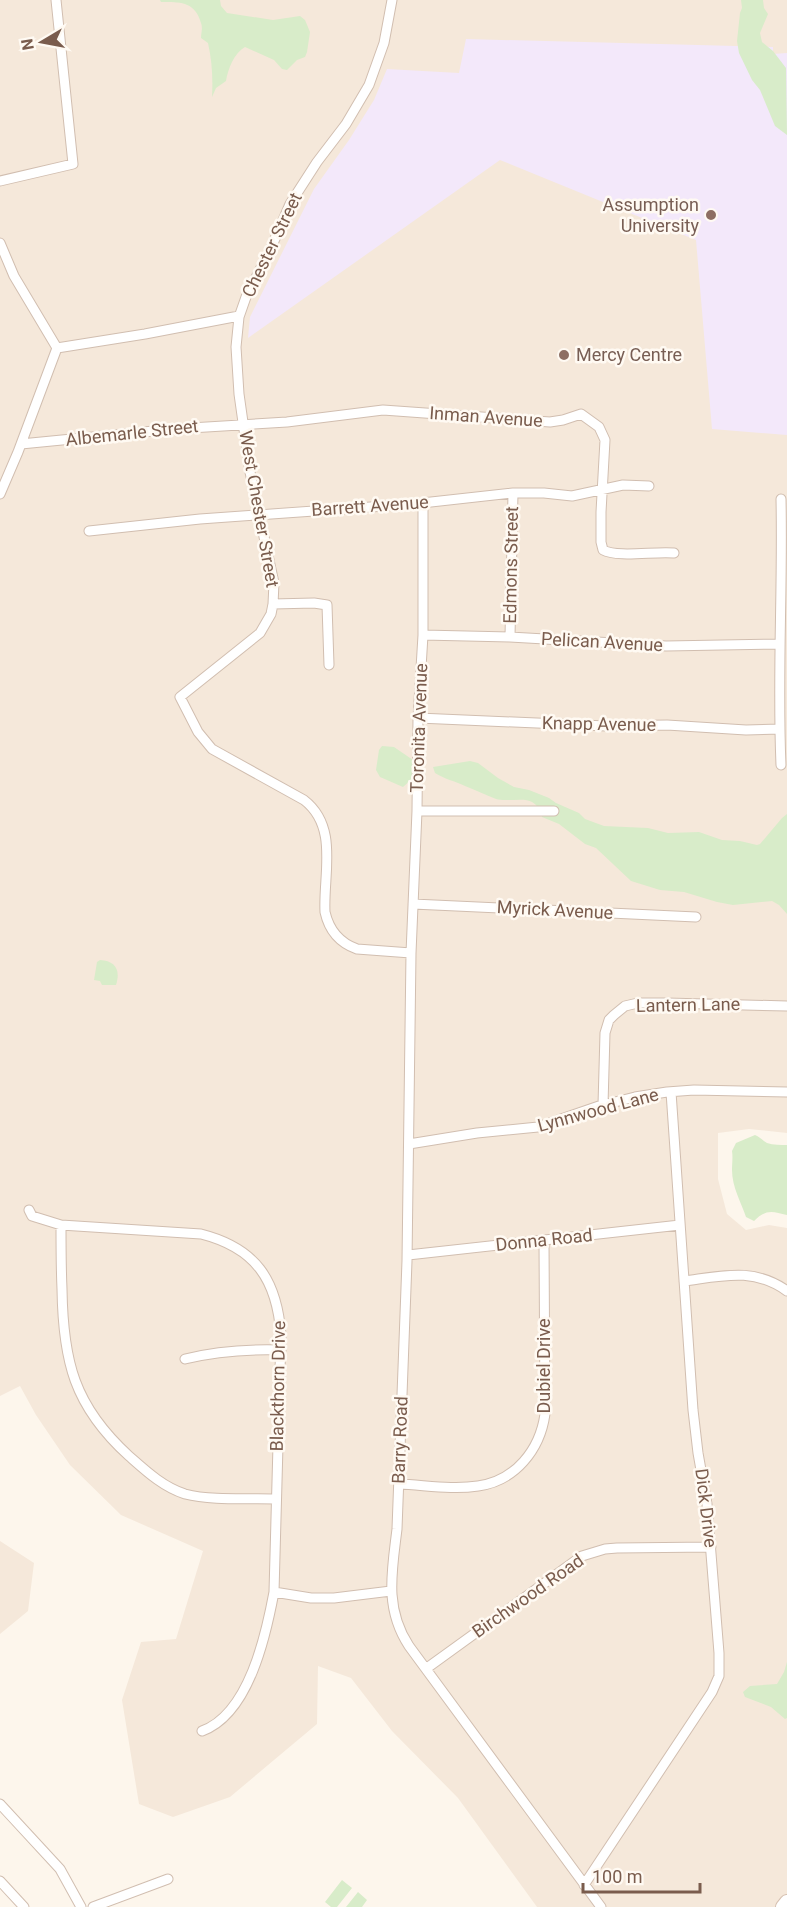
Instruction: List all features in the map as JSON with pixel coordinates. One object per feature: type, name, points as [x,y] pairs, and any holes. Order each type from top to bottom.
[{"type":"main road","points":[[783,1907],[787,1902]]},
{"type":"street","points":[[0,181],[73,164],[56,0]]},
{"type":"street","name":"Chester Street","points":[[57,348],[146,334],[239,315],[290,204],[317,162],[346,124],[369,85],[384,44],[392,0]]},
{"type":"street","points":[[0,243],[14,276],[57,348],[0,494]]},
{"type":"street","name":"West Chester Street","points":[[239,315],[237,357],[243,424],[274,583],[273,604],[268,622],[260,633],[180,697],[198,732],[212,749],[304,800],[313,806],[320,816],[327,839],[324,902],[327,921],[334,933],[349,946],[364,950],[411,953]]},
{"type":"street","name":"Inman Avenue","points":[[243,424],[287,422],[383,410],[550,422],[581,414],[596,423],[603,435],[605,446],[601,518],[601,542],[604,552],[674,553]]},
{"type":"street","name":"Albemarle Street","points":[[21,444],[243,424]]},
{"type":"street","name":"Barrett Avenue","points":[[89,531],[259,514],[423,503],[513,494],[544,493],[572,496],[623,485],[649,486]]},
{"type":"street","name":"Edmons Street","points":[[510,637],[513,494]]},
{"type":"street","points":[[781,499],[780,729],[782,765]]},
{"type":"street","name":"Toronita Avenue","points":[[411,953],[418,718],[423,635],[423,503]]},
{"type":"street","points":[[273,604],[327,605],[329,665]]},
{"type":"street","name":"Pelican Avenue","points":[[423,635],[510,637],[666,646],[780,644]]},
{"type":"street","name":"Knapp Avenue","points":[[418,718],[606,726],[780,729]]},
{"type":"street","points":[[417,811],[554,811]]},
{"type":"street","name":"Myrick Avenue","points":[[413,904],[696,917]]},
{"type":"street","name":"Barry Road","points":[[411,953],[408,1255],[397,1529],[391,1591],[393,1609],[397,1625],[409,1646],[601,1907]]},
{"type":"street","name":"Lantern Lane","points":[[603,1105],[605,1033],[609,1020],[625,1006],[667,1003],[787,1006]]},
{"type":"street","name":"Lynnwood Lane","points":[[409,1144],[538,1127],[603,1105],[670,1092],[694,1090],[787,1092]]},
{"type":"street","name":"Dick Drive","points":[[584,1885],[717,1684],[719,1676],[706,1490],[695,1435],[670,1092]]},
{"type":"street","name":"Blackthorn Drive","points":[[29,1210],[33,1216],[61,1225],[201,1234],[226,1242],[248,1257],[260,1269],[274,1292],[279,1313],[281,1350],[274,1592],[260,1655],[246,1685],[224,1718],[211,1728],[202,1731]]},
{"type":"street","points":[[61,1225],[62,1324],[65,1348],[78,1391],[99,1425],[115,1444],[147,1472],[176,1490],[186,1494],[215,1497],[276,1499]]},
{"type":"street","name":"Donna Road","points":[[408,1255],[680,1225]]},
{"type":"street","name":"Dubiel Drive","points":[[399,1484],[481,1486],[512,1472],[529,1457],[535,1447],[545,1414],[544,1241]]},
{"type":"street","points":[[684,1281],[751,1275],[774,1283],[787,1291]]},
{"type":"street","points":[[185,1359],[205,1353],[236,1350],[281,1350]]},
{"type":"street","name":"Birchwood Road","points":[[427,1668],[582,1556],[617,1548],[711,1547]]},
{"type":"street","points":[[274,1592],[311,1598],[334,1598],[391,1591]]},
{"type":"street","points":[[0,1803],[60,1869],[81,1907]]},
{"type":"street","points":[[93,1907],[168,1878]]},
{"type":"street","points":[[0,1881],[24,1907]]},
{"type":"shaded area","points":[[0,0],[787,0],[787,1133],[749,1129],[718,1133],[718,1179],[727,1214],[746,1230],[769,1225],[787,1228],[787,1907],[537,1907],[458,1798],[392,1731],[351,1678],[318,1666],[317,1724],[230,1797],[173,1817],[139,1804],[122,1700],[141,1642],[176,1639],[203,1551],[121,1515],[70,1465],[36,1415],[20,1386],[0,1396]]},
{"type":"shaded area","name":"Assumption University","points":[[466,39],[773,47],[773,54],[787,53],[787,435],[712,429],[696,240],[500,160],[248,338],[250,317],[314,189],[374,100],[387,69],[459,73]]},
{"type":"shaded area","points":[[0,1541],[34,1563],[28,1611],[0,1634]]},
{"type":"green space","points":[[160,0],[220,0],[221,6],[227,13],[273,20],[300,16],[305,20],[310,32],[307,52],[305,57],[297,60],[287,70],[282,69],[274,60],[245,47],[235,57],[226,81],[216,88],[212,97],[212,70],[208,43],[201,38],[202,27],[195,10],[186,4],[161,2]]},
{"type":"green space","points":[[741,0],[763,0],[768,14],[760,33],[762,42],[773,51],[786,68],[787,135],[775,126],[760,90],[752,80],[739,53],[737,41]]},
{"type":"green space","points":[[382,746],[394,747],[413,760],[412,779],[403,787],[380,777],[376,770],[379,750]]},
{"type":"green space","points":[[470,761],[478,763],[514,787],[549,798],[579,813],[585,819],[604,826],[648,828],[668,833],[699,832],[722,840],[757,845],[787,814],[787,914],[772,901],[733,905],[684,892],[660,890],[631,881],[596,848],[585,844],[559,824],[542,817],[539,808],[532,802],[496,799],[438,775],[433,767]]},
{"type":"green space","points":[[100,960],[110,962],[116,967],[118,974],[116,985],[102,985],[100,981],[94,980],[97,962]]},
{"type":"green space","points":[[755,1135],[767,1143],[787,1145],[787,1215],[769,1212],[762,1214],[754,1221],[746,1217],[733,1182],[732,1151],[736,1143]]},
{"type":"green space","points":[[787,1662],[787,1718],[785,1719],[771,1707],[745,1697],[743,1692],[750,1686],[777,1684]]},
{"type":"green space","points":[[342,1880],[352,1888],[337,1907],[331,1907],[325,1902]]},
{"type":"green space","points":[[358,1892],[367,1900],[362,1907],[346,1907]]},
{"type":"place","name":"Assumption University","points":[[711,215]]},
{"type":"place","name":"Mercy Centre","points":[[564,355]]}]
